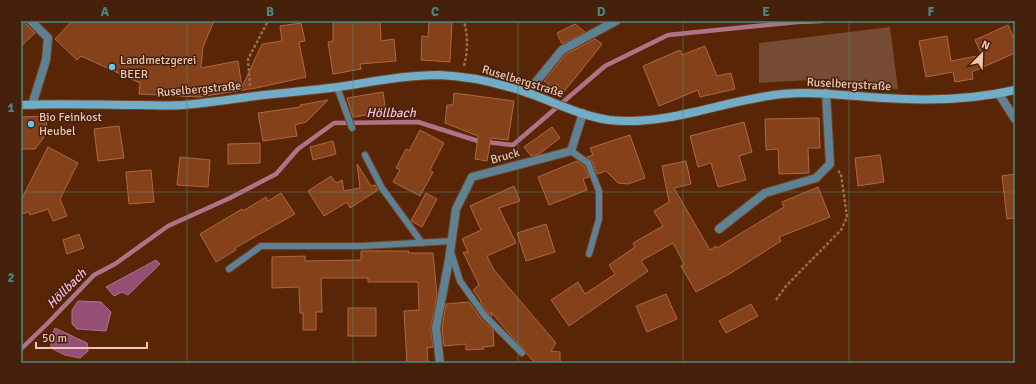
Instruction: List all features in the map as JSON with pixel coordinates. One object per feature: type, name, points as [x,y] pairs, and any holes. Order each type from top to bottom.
[{"type":"main road","name":"Ruselbergstraße","points":[[21,105],[182,105],[337,87],[406,77],[438,75],[479,79],[503,85],[583,113],[607,119],[625,121],[647,120],[699,111],[758,97],[786,94],[826,93],[887,98],[948,99],[988,96],[1015,90]]},
{"type":"street","points":[[31,21],[48,38],[46,60],[32,105]]},
{"type":"street","points":[[527,93],[562,50],[616,21]]},
{"type":"street","points":[[719,229],[765,192],[816,178],[830,164],[826,93]]},
{"type":"street","points":[[999,94],[1015,119]]},
{"type":"street","points":[[571,151],[583,113]]},
{"type":"street","name":"Bruck","points":[[440,363],[436,328],[452,241],[456,209],[472,178],[571,151]]},
{"type":"lane","points":[[337,87],[352,128]]},
{"type":"lane","points":[[571,151],[588,163],[599,191],[599,219],[589,254]]},
{"type":"lane","points":[[365,155],[382,188],[422,242]]},
{"type":"lane","points":[[229,269],[261,246],[362,246],[452,241]]},
{"type":"lane","points":[[450,251],[460,280],[485,316],[522,353]]},
{"type":"path","points":[[251,97],[248,60],[268,21]]},
{"type":"path","points":[[462,77],[467,55],[467,30],[464,21]]},
{"type":"path","points":[[776,300],[786,286],[841,230],[847,217],[841,174],[830,164]]},
{"type":"shaded area","points":[[890,27],[898,89],[832,86],[829,79],[759,83],[759,43]]},
{"type":"shaded area","points":[[156,260],[160,264],[128,295],[122,292],[114,296],[106,287]]},
{"type":"shaded area","points":[[78,301],[101,302],[111,312],[106,331],[77,329],[72,324],[72,310]]},
{"type":"shaded area","points":[[55,328],[87,343],[88,351],[80,358],[65,355],[51,348],[51,336]]},
{"type":"building","points":[[21,21],[23,21],[35,33],[21,46]]},
{"type":"building","points":[[72,21],[214,21],[203,47],[201,68],[238,61],[242,87],[262,44],[282,41],[280,26],[301,23],[305,41],[299,42],[306,77],[256,88],[199,97],[139,94],[140,83],[81,56],[77,60],[55,39]]},
{"type":"building","points":[[333,21],[380,21],[381,41],[394,39],[396,61],[360,64],[361,69],[333,74],[328,42],[333,41]]},
{"type":"building","points":[[429,21],[452,21],[450,62],[421,60],[422,36],[428,37]]},
{"type":"building","points":[[575,24],[585,32],[562,44],[557,33]]},
{"type":"building","points":[[1008,25],[1015,41],[1015,53],[972,72],[973,79],[955,82],[953,72],[926,77],[919,41],[947,36],[951,61],[982,55],[975,40]]},
{"type":"building","points":[[595,39],[602,44],[561,95],[544,81],[566,54]]},
{"type":"building","points":[[705,46],[717,76],[731,73],[735,89],[700,97],[698,90],[659,106],[643,66],[680,50],[682,55]]},
{"type":"building","points":[[383,92],[386,112],[353,117],[347,98]]},
{"type":"building","points":[[454,93],[514,101],[508,140],[491,138],[487,161],[475,159],[478,136],[445,123],[447,105],[453,105]]},
{"type":"building","points":[[328,100],[306,122],[295,125],[297,136],[263,141],[258,113],[300,107],[300,105]]},
{"type":"building","points":[[46,116],[47,133],[35,149],[21,149],[21,117]]},
{"type":"building","points":[[819,118],[820,148],[808,148],[809,173],[779,174],[778,149],[766,150],[765,119]]},
{"type":"building","points":[[744,122],[752,152],[739,156],[746,180],[718,187],[711,163],[698,167],[690,136]]},
{"type":"building","points":[[119,126],[124,158],[98,161],[94,129]]},
{"type":"building","points":[[552,127],[560,138],[539,154],[531,156],[524,147]]},
{"type":"building","points":[[420,130],[444,143],[430,170],[433,172],[420,196],[393,182],[400,170],[396,168],[406,149],[409,151]]},
{"type":"building","points":[[630,135],[645,178],[628,184],[618,183],[606,171],[597,174],[592,161],[587,157],[593,155],[590,148]]},
{"type":"building","points":[[333,141],[336,154],[313,160],[310,147]]},
{"type":"building","points":[[260,143],[260,163],[228,164],[228,144]]},
{"type":"building","points":[[48,147],[78,163],[60,199],[67,216],[53,221],[48,209],[30,215],[29,212],[21,214],[21,200]]},
{"type":"building","points":[[880,155],[884,182],[858,186],[855,158]]},
{"type":"building","points":[[180,157],[210,160],[208,187],[177,185]]},
{"type":"building","points":[[577,161],[584,166],[589,177],[583,179],[587,190],[549,205],[538,177]]},
{"type":"building","points":[[686,161],[691,184],[674,188],[710,250],[716,246],[717,248],[784,207],[782,202],[818,187],[830,217],[779,237],[781,241],[731,273],[696,292],[681,266],[684,264],[673,243],[641,261],[648,271],[569,326],[551,300],[578,282],[585,294],[615,274],[609,265],[635,247],[633,243],[663,226],[654,211],[669,202],[662,166]]},
{"type":"building","points":[[357,164],[371,186],[375,185],[378,190],[350,208],[347,202],[324,216],[308,191],[331,176],[336,183],[342,180],[344,191],[360,188]]},
{"type":"building","points":[[151,170],[154,202],[129,204],[126,172]]},
{"type":"building","points":[[1015,174],[1015,218],[1007,219],[1002,176]]},
{"type":"building","points":[[514,186],[520,201],[499,208],[516,243],[487,256],[494,270],[556,343],[551,351],[560,352],[560,363],[535,363],[491,312],[492,316],[488,313],[473,290],[479,285],[463,252],[468,252],[462,239],[481,230],[470,206]]},
{"type":"building","points":[[281,193],[295,214],[235,248],[236,250],[216,262],[200,234],[242,209],[243,211],[266,197],[268,201]]},
{"type":"building","points":[[426,193],[437,199],[422,227],[411,221]]},
{"type":"building","points":[[546,224],[555,252],[526,261],[517,233]]},
{"type":"building","points":[[79,234],[84,248],[67,254],[63,240]]},
{"type":"building","points":[[361,251],[409,251],[408,253],[433,253],[437,295],[431,327],[433,347],[427,348],[428,363],[407,363],[404,311],[419,310],[418,282],[368,282],[368,278],[321,278],[322,312],[316,312],[316,330],[303,330],[303,313],[300,313],[299,287],[272,288],[272,257],[305,256],[305,261],[361,260]]},
{"type":"building","points":[[666,294],[677,319],[647,332],[636,306]]},
{"type":"building","points":[[469,302],[481,319],[493,330],[494,346],[483,347],[484,349],[466,350],[466,344],[444,346],[442,328],[446,304]]},
{"type":"building","points":[[751,304],[758,316],[726,333],[719,321]]},
{"type":"building","points":[[348,308],[376,308],[376,336],[348,336]]},
{"type":"waterway","name":"Höllbach","points":[[21,349],[94,275],[115,264],[168,226],[230,198],[276,174],[298,149],[334,123],[418,122],[478,141],[513,145],[605,66],[668,35],[797,22],[822,21]]},
{"type":"place","name":"Landmetzgerei BEER","points":[[112,67]]},
{"type":"place","name":"Bio Feinkost Heubel","points":[[31,124]]}]
